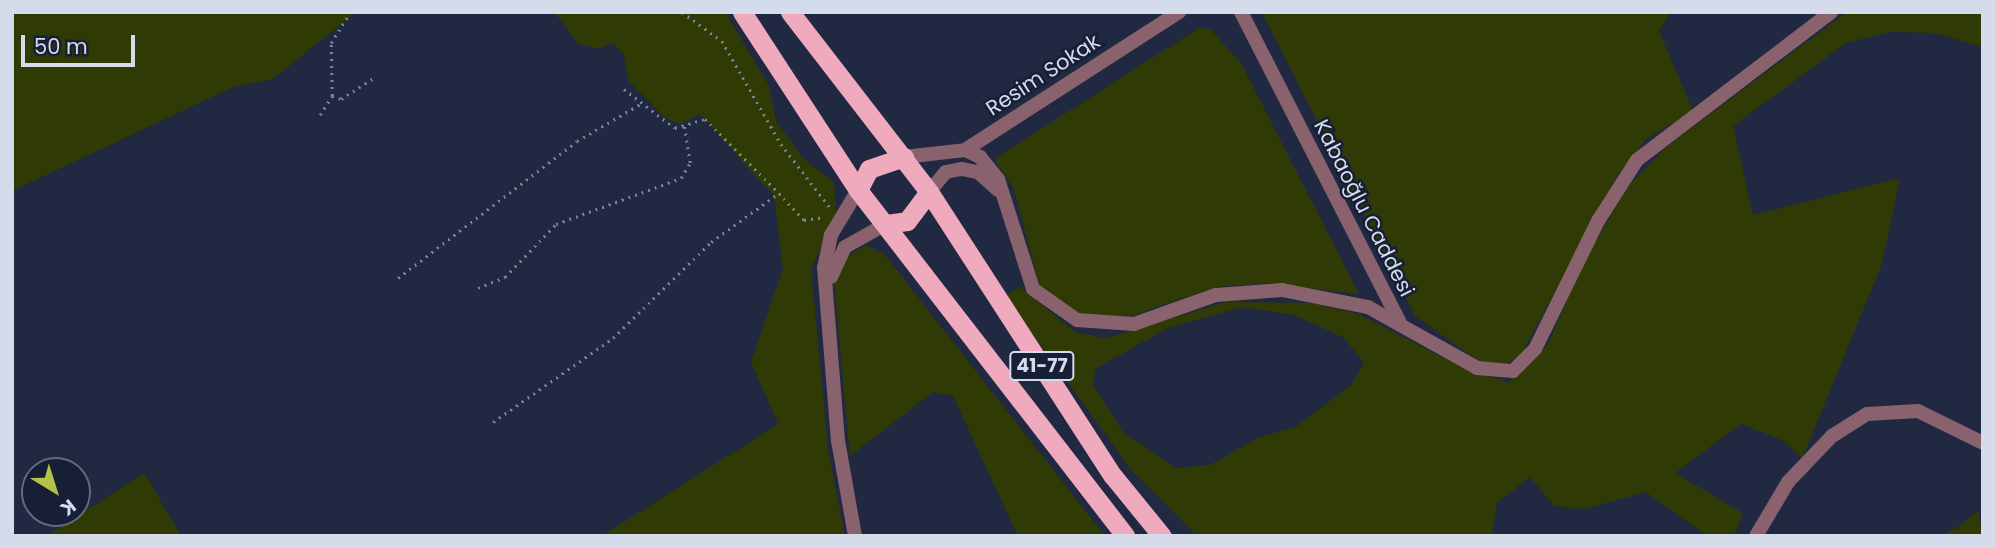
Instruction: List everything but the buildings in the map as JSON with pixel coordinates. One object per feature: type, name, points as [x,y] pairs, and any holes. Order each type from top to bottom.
[{"type":"highway","points":[[742,12],[858,190],[886,224],[907,221],[929,192],[790,12]]},
{"type":"highway","points":[[858,190],[869,169],[904,157]]},
{"type":"highway","name":"41-77","points":[[929,192],[1113,477],[1162,536]]},
{"type":"highway","name":"41-77","points":[[886,224],[1125,536]]},
{"type":"street","name":"Resim Sokak","points":[[965,150],[1179,12]]},
{"type":"street","name":"Kabaoğlu Caddesi","points":[[1241,12],[1399,321],[1477,369],[1513,371],[1535,349],[1586,243],[1637,160],[1830,12]]},
{"type":"street","points":[[904,157],[965,150],[991,169],[1006,200],[1033,289],[1077,320],[1134,324],[1216,295],[1282,290],[1368,307],[1399,321]]},
{"type":"street","points":[[929,192],[946,172],[962,169],[978,172],[1006,200]]},
{"type":"street","points":[[855,536],[838,441],[825,250],[836,216],[858,190]]},
{"type":"street","points":[[828,296],[834,261],[886,224]]},
{"type":"street","points":[[1756,536],[1788,482],[1832,436],[1867,414],[1918,411],[1983,443]]},
{"type":"path","points":[[320,115],[332,96],[331,43],[350,12]]},
{"type":"path","points":[[682,12],[722,41],[780,144],[836,216]]},
{"type":"path","points":[[332,96],[341,99],[374,77]]},
{"type":"path","points":[[624,89],[667,125],[684,125],[705,119],[804,220],[836,216]]},
{"type":"path","points":[[398,278],[577,141],[642,103]]},
{"type":"path","points":[[478,288],[505,276],[556,225],[681,178],[690,163],[684,125]]},
{"type":"path","points":[[493,422],[613,338],[729,226],[779,193]]},
{"type":"green space","points":[[12,12],[356,12],[273,79],[233,87],[12,191]]},
{"type":"green space","points":[[554,12],[725,12],[769,86],[776,121],[804,159],[834,182],[836,214],[811,269],[828,449],[845,536],[602,536],[778,424],[751,362],[783,269],[774,196],[700,114],[680,124],[665,118],[629,81],[623,53],[612,43],[598,49],[578,43]]},
{"type":"green space","points":[[1262,12],[1671,12],[1659,31],[1693,111],[1646,139],[1617,176],[1522,353],[1507,364],[1483,364],[1415,316]]},
{"type":"green space","points":[[1847,12],[1983,12],[1983,47],[1935,33],[1889,32],[1846,43],[1733,126],[1753,215],[1900,178],[1882,264],[1802,459],[1784,441],[1741,424],[1675,473],[1743,513],[1734,536],[1707,536],[1646,492],[1585,509],[1554,506],[1530,477],[1497,503],[1492,536],[1197,536],[1133,472],[1005,296],[1020,287],[1075,332],[1106,338],[1226,302],[1313,303],[1359,314],[1459,366],[1509,383],[1548,344],[1582,265],[1627,188],[1666,147]],"holes":[[[1242,307],[1294,315],[1344,338],[1364,363],[1351,385],[1297,426],[1257,438],[1210,465],[1176,468],[1123,432],[1093,385],[1095,369],[1168,328]]]},
{"type":"green space","points":[[1199,28],[1210,29],[1241,63],[1359,294],[1266,283],[1217,287],[1133,315],[1084,317],[1040,288],[1014,189],[994,159]]},
{"type":"green space","points":[[866,245],[885,255],[1105,536],[1018,536],[953,396],[933,392],[850,456],[834,283],[842,260]]},
{"type":"green space","points":[[144,473],[181,536],[46,536],[60,527],[91,527],[91,507]]},
{"type":"green space","points":[[1978,511],[1983,536],[1941,536],[1961,525]]}]
